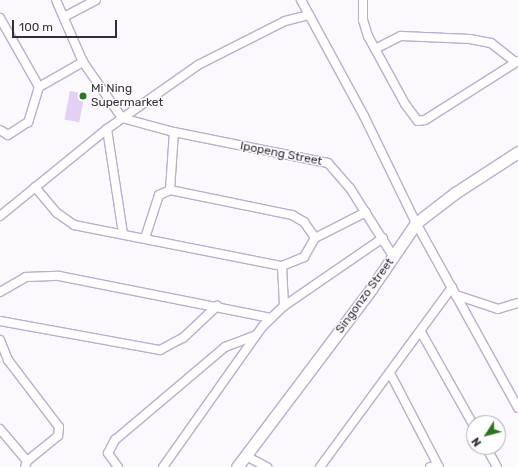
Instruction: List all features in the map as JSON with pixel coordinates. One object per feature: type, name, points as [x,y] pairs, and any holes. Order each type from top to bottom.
[{"type":"street","points":[[56,0],[83,62],[122,118]]},
{"type":"street","points":[[64,17],[96,0]]},
{"type":"street","points":[[301,0],[364,116],[416,223],[518,408]]},
{"type":"street","points":[[363,0],[364,26],[375,49],[405,104],[418,121],[425,120],[517,62],[491,43],[470,39],[401,36],[375,49]]},
{"type":"street","points":[[0,216],[107,129],[198,66],[234,45],[285,21],[309,15]]},
{"type":"street","points":[[0,18],[39,88]]},
{"type":"street","points":[[0,130],[8,135],[28,122],[39,88],[83,62]]},
{"type":"street","name":"Ipopeng Street","points":[[122,118],[174,132],[328,163],[342,176],[383,238],[393,256]]},
{"type":"street","points":[[107,129],[123,234]]},
{"type":"street","points":[[170,190],[174,132]]},
{"type":"street","name":"Singonzo Street","points":[[237,467],[416,223],[454,193],[518,152]]},
{"type":"street","points":[[35,187],[67,221],[90,229],[145,238],[282,266],[304,257],[315,238],[366,212]]},
{"type":"street","points":[[145,238],[159,195],[170,190],[292,215],[304,222],[315,238]]},
{"type":"street","points":[[163,467],[256,335],[271,318],[284,306],[383,238]]},
{"type":"street","points":[[282,266],[284,306]]},
{"type":"street","points":[[0,292],[26,277],[59,276],[217,306],[271,318]]},
{"type":"street","points":[[454,291],[498,309],[518,303]]},
{"type":"street","points":[[320,467],[421,332],[454,291]]},
{"type":"street","points":[[0,321],[160,350],[183,338],[217,306]]},
{"type":"street","points":[[421,332],[468,415]]},
{"type":"street","points":[[118,467],[108,453],[110,446],[115,440],[225,347],[256,335]]},
{"type":"street","points":[[0,340],[8,360],[58,427],[58,436],[26,464],[0,429]]},
{"type":"street","points":[[390,373],[435,466]]},
{"type":"street","points":[[490,455],[497,467]]},
{"type":"street","points":[[246,456],[267,467]]},
{"type":"building","points":[[70,91],[85,94],[79,122],[64,119]]},
{"type":"place","name":"Mi Ning Supermarket","points":[[83,96]]}]
